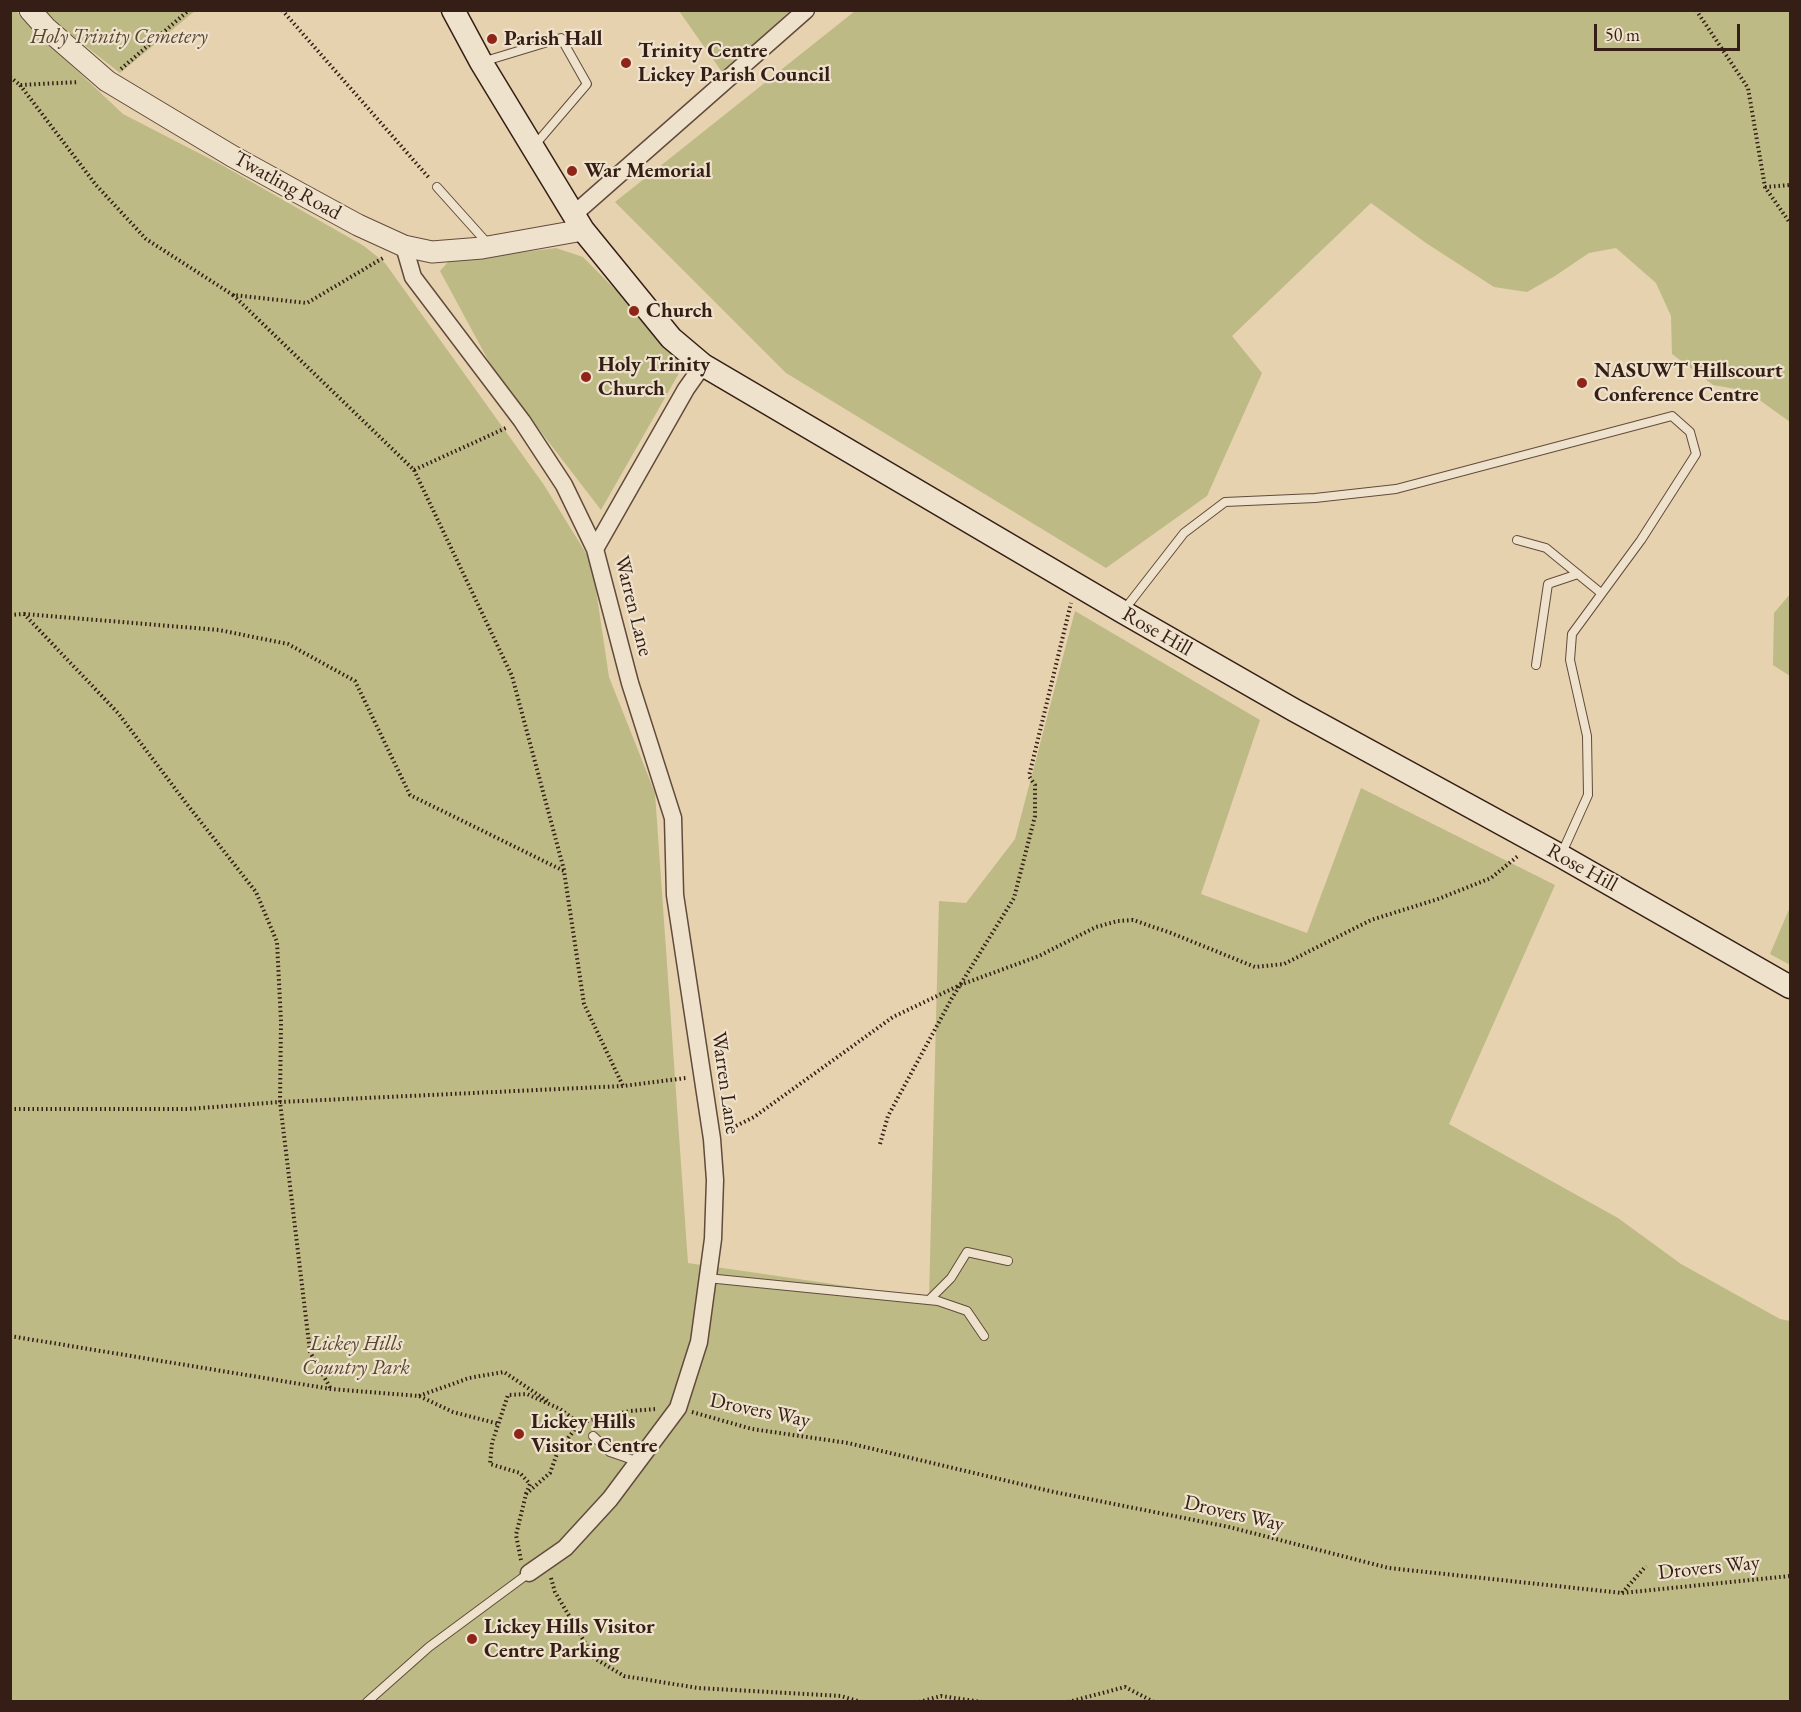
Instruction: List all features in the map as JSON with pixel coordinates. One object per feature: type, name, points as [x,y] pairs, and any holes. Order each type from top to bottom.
[{"type":"main road","name":"Rose Hill","points":[[453,10],[481,62],[578,222],[671,338],[703,365],[1122,612],[1294,710],[1561,856],[1791,987]]},
{"type":"street","name":"Twatling Road","points":[[30,10],[46,28],[107,81],[291,189],[358,225],[404,246],[432,252],[491,247],[578,222]]},
{"type":"street","points":[[578,222],[806,10]]},
{"type":"street","name":"Warren Lane","points":[[404,246],[413,277],[522,421],[564,485],[596,549],[630,682],[673,818],[675,895],[712,1139],[715,1180],[713,1239],[699,1342],[678,1408],[610,1500],[565,1548],[529,1573]]},
{"type":"street","name":"Warren Lane","points":[[596,549],[686,389],[703,365]]},
{"type":"lane","points":[[481,62],[561,38],[587,84],[534,147]]},
{"type":"lane","points":[[437,187],[491,247]]},
{"type":"lane","points":[[1122,612],[1184,534],[1225,502],[1315,498],[1396,489],[1672,416],[1690,432],[1696,454],[1641,540],[1572,634],[1570,660],[1587,736],[1588,795],[1561,856]]},
{"type":"lane","points":[[1517,540],[1546,548],[1601,593]]},
{"type":"lane","points":[[1536,665],[1548,584],[1578,574]]},
{"type":"lane","points":[[929,1300],[951,1278],[967,1252],[1008,1261]]},
{"type":"lane","points":[[707,1278],[938,1301],[967,1311],[984,1336]]},
{"type":"lane","points":[[593,1436],[610,1452],[640,1462]]},
{"type":"lane","points":[[367,1701],[429,1647],[529,1573]]},
{"type":"path","points":[[20,85],[107,81],[189,10]]},
{"type":"path","points":[[282,10],[437,187]]},
{"type":"path","points":[[1696,10],[1748,88],[1765,187],[1791,224]]},
{"type":"path","points":[[10,77],[20,85],[96,185],[146,239],[233,295],[414,470],[512,676],[564,871],[584,1004],[623,1086]]},
{"type":"path","points":[[1765,187],[1791,185]]},
{"type":"path","points":[[233,295],[307,303],[404,246]]},
{"type":"path","points":[[414,470],[522,421]]},
{"type":"path","points":[[880,1144],[888,1116],[960,985],[1014,898],[1035,816],[1035,785],[1029,776],[1069,607],[1080,586]]},
{"type":"path","points":[[10,615],[24,614],[219,630],[288,644],[355,681],[410,795],[564,871]]},
{"type":"path","points":[[24,614],[118,713],[256,892],[277,942],[281,1022],[280,1102],[310,1352],[331,1389]]},
{"type":"path","points":[[712,1139],[754,1118],[893,1017],[960,985],[1039,956],[1096,927],[1118,921],[1133,920],[1255,967],[1284,964],[1371,921],[1438,899],[1491,878],[1534,843]]},
{"type":"path","points":[[10,1109],[188,1109],[280,1102],[623,1086],[702,1077]]},
{"type":"path","points":[[10,1336],[331,1389],[420,1396],[463,1415],[499,1424]]},
{"type":"path","points":[[420,1396],[469,1378],[504,1372],[560,1408],[593,1436]]},
{"type":"path","points":[[529,1573],[522,1564],[516,1535],[530,1484],[520,1473],[490,1464],[492,1443],[508,1395],[527,1394],[560,1408]]},
{"type":"path","name":"Drovers Way","points":[[579,1423],[630,1411],[678,1408],[752,1429],[848,1443],[1054,1492],[1229,1527],[1389,1568],[1622,1593],[1791,1576]]},
{"type":"path","points":[[526,1494],[550,1473],[558,1451],[579,1423]]},
{"type":"path","points":[[533,1442],[558,1451]]},
{"type":"path","points":[[546,1563],[555,1593],[594,1658],[624,1676],[698,1688],[841,1696],[861,1701]]},
{"type":"path","points":[[1622,1593],[1646,1566]]},
{"type":"path","points":[[1068,1701],[1125,1687],[1154,1701]]},
{"type":"path","points":[[919,1701],[941,1696],[982,1701]]},
{"type":"green space","name":"Lickey Hills Country Park","points":[[11,11],[16,11],[123,114],[220,164],[364,246],[385,263],[544,485],[592,563],[609,677],[655,793],[688,1263],[929,1298],[939,901],[966,903],[1015,839],[1075,611],[1260,720],[1201,894],[1307,933],[1361,788],[1555,885],[1449,1124],[1618,1218],[1681,1264],[1780,1319],[1790,1321],[1790,1701],[11,1702]]},
{"type":"green space","name":"Holy Trinity Cemetery","points":[[45,11],[195,11],[120,73],[56,23]]},
{"type":"green space","points":[[679,11],[790,11],[722,72]]},
{"type":"green space","points":[[855,11],[1790,11],[1790,422],[1747,391],[1713,385],[1672,354],[1671,316],[1656,283],[1616,248],[1589,253],[1527,292],[1494,287],[1426,243],[1371,203],[1232,336],[1262,373],[1207,496],[1106,568],[786,373],[615,202]]},
{"type":"green space","points":[[556,248],[583,257],[686,361],[601,510],[494,371],[440,271],[448,262]]},
{"type":"green space","points":[[1790,594],[1790,676],[1773,665],[1774,613]]},
{"type":"green space","points":[[1790,907],[1790,965],[1770,954]]},
{"type":"place","name":"Parish Hall","points":[[492,39]]},
{"type":"place","name":"Trinity Centre Lickey Parish Council","points":[[626,63]]},
{"type":"place","name":"War Memorial","points":[[572,171]]},
{"type":"place","name":"Church","points":[[634,311]]},
{"type":"place","name":"Holy Trinity Church","points":[[586,377]]},
{"type":"place","name":"NASUWT Hillscourt Conference Centre","points":[[1582,383]]},
{"type":"place","name":"Lickey Hills Visitor Centre","points":[[519,1434]]},
{"type":"place","name":"Lickey Hills Visitor Centre Parking","points":[[472,1639]]}]
